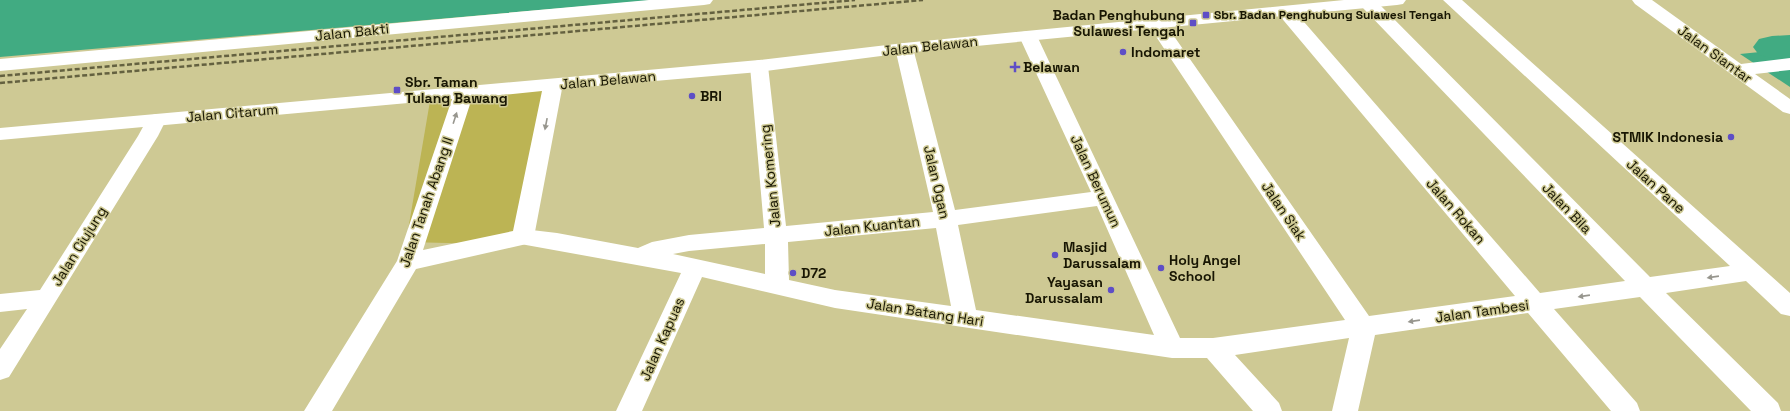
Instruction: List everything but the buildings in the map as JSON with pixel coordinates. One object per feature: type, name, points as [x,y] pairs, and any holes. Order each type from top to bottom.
[{"type":"street","name":"Jalan Bakti","points":[[0,65],[704,0]]},
{"type":"street","name":"Jalan Belawan","points":[[464,92],[553,86],[759,66],[904,48],[1397,0]]},
{"type":"street","name":"Jalan Pane","points":[[1452,0],[1790,307]]},
{"type":"street","name":"Jalan Siantar","points":[[1641,0],[1741,69],[1790,108]]},
{"type":"street","name":"Jalan Bila","points":[[1368,3],[1768,411]]},
{"type":"street","name":"Jalan Rokan","points":[[1285,11],[1627,411]]},
{"type":"street","name":"Jalan Siak","points":[[1156,23],[1364,328]]},
{"type":"street","name":"Jalan Berumun","points":[[1028,36],[1172,348]]},
{"type":"street","name":"Jalan Ogan","points":[[904,48],[946,219],[965,318]]},
{"type":"street","points":[[1741,69],[1790,64]]},
{"type":"street","name":"Jalan Komering","points":[[759,66],[776,236],[777,286]]},
{"type":"street","points":[[408,262],[523,237],[553,86]]},
{"type":"street","name":"Jalan Citarum","points":[[0,134],[464,92]]},
{"type":"street","name":"Jalan Tanah Abang II","points":[[317,411],[327,397],[408,262],[464,92]]},
{"type":"street","name":"Jalan Ciujung","points":[[0,370],[47,298],[148,136],[156,120]]},
{"type":"street","name":"Jalan Kuantan","points":[[642,257],[652,250],[671,246],[946,219],[1104,198]]},
{"type":"street","name":"Jalan Batang Hari","points":[[523,237],[557,241],[695,267],[835,299],[1172,348],[1213,348]]},
{"type":"street","name":"Jalan Kapuas","points":[[630,411],[695,267]]},
{"type":"street","name":"Jalan Tambesi","points":[[1213,348],[1364,328],[1751,272]]},
{"type":"street","points":[[0,303],[47,298]]},
{"type":"street","points":[[1345,411],[1364,328]]},
{"type":"street","points":[[1213,348],[1269,411]]},
{"type":"shaded area","points":[[0,0],[656,0],[0,57]]},
{"type":"shaded area","points":[[1790,49],[1790,87],[1740,54]]},
{"type":"shaded area","points":[[550,89],[530,245],[406,242],[430,101]]},
{"type":"waterway","points":[[1772,47],[1790,46]]},
{"type":"railway","points":[[0,76],[855,0]]},
{"type":"railway","points":[[0,83],[923,0]]},
{"type":"place","name":"Sbr. Badan Penghubung Sulawesi Tengah","points":[[1206,15]]},
{"type":"place","name":"Badan Penghubung Sulawesi Tengah","points":[[1193,23]]},
{"type":"place","name":"Indomaret","points":[[1123,52]]},
{"type":"place","name":"Belawan","points":[[1015,67]]},
{"type":"place","name":"Sbr. Taman Tulang Bawang","points":[[397,90]]},
{"type":"place","name":"BRI","points":[[692,96]]},
{"type":"place","name":"STMIK Indonesia","points":[[1731,137]]},
{"type":"place","name":"Masjid Darussalam","points":[[1055,255]]},
{"type":"place","name":"Holy Angel School","points":[[1161,268]]},
{"type":"place","name":"D72","points":[[793,273]]},
{"type":"place","name":"Yayasan Darussalam","points":[[1111,290]]}]
